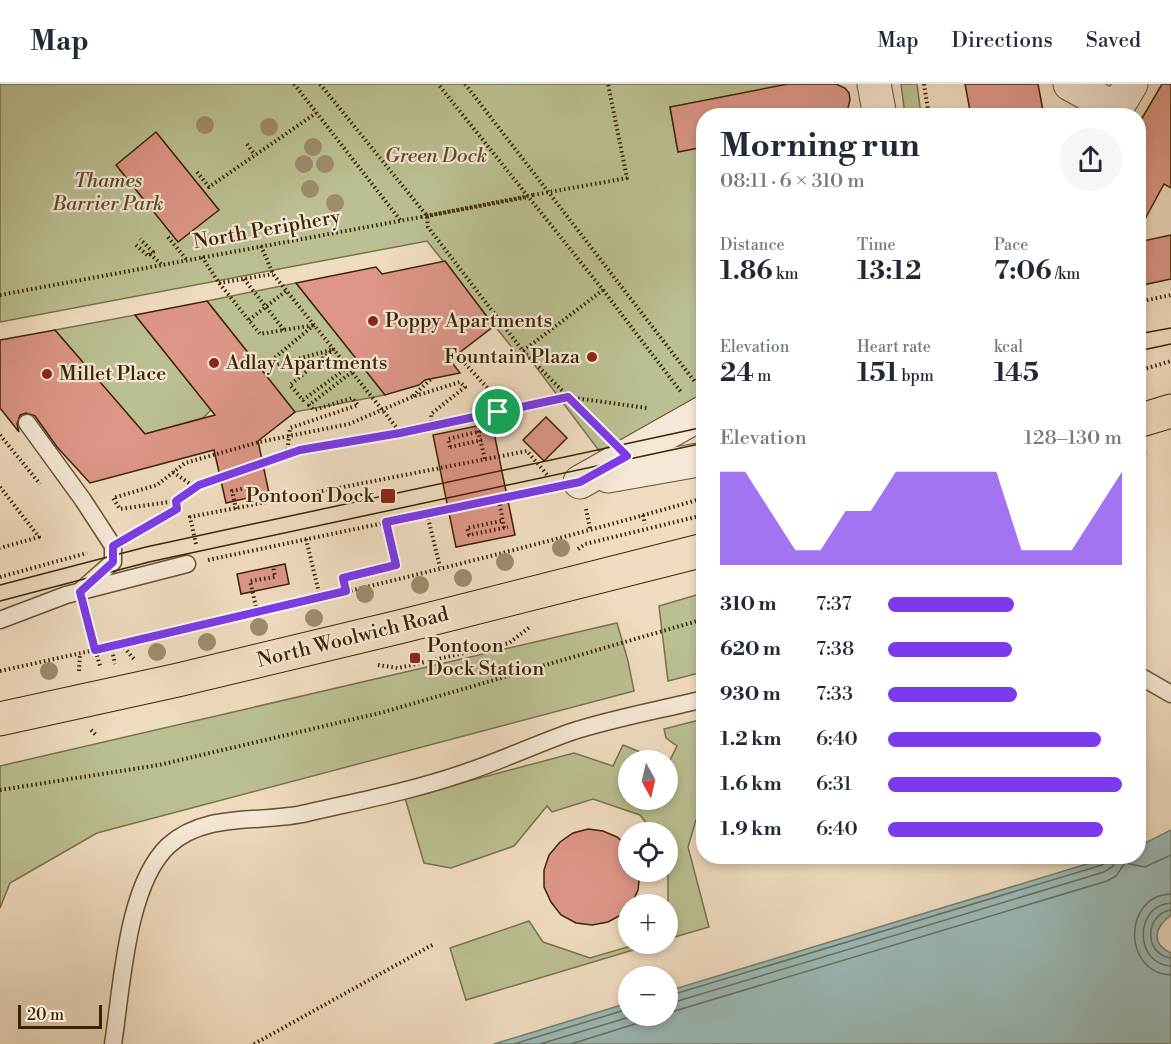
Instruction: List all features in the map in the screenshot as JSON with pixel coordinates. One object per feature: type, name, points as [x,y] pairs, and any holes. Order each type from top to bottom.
[{"type":"main road","points":[[1146,419],[1171,411]]},
{"type":"main road","name":"North Woolwich Road","points":[[0,719],[178,680],[696,552]]},
{"type":"street","points":[[874,84],[878,108]]},
{"type":"street","points":[[1070,84],[1115,103]]},
{"type":"street","points":[[569,484],[627,456],[696,416]]},
{"type":"street","points":[[569,484],[696,460]]},
{"type":"lane","points":[[27,423],[113,546],[113,562],[80,592]]},
{"type":"lane","points":[[0,620],[80,592],[193,563]]},
{"type":"lane","points":[[1146,680],[1171,694]]},
{"type":"lane","points":[[113,1044],[137,901],[155,861],[169,845],[189,832],[224,821],[296,816],[419,787],[481,767],[573,732],[696,701]]},
{"type":"path","points":[[294,84],[401,221]]},
{"type":"path","points":[[320,84],[428,216],[428,227],[523,351],[627,456]]},
{"type":"path","points":[[438,84],[696,407]]},
{"type":"path","points":[[465,84],[696,381]]},
{"type":"path","points":[[548,193],[627,178],[608,84]]},
{"type":"path","points":[[924,84],[928,108]]},
{"type":"path","points":[[197,172],[209,187],[316,113]]},
{"type":"path","points":[[247,144],[255,155]]},
{"type":"path","name":"North Periphery","points":[[0,295],[548,193]]},
{"type":"path","points":[[428,216],[528,196]]},
{"type":"path","points":[[168,237],[186,260]]},
{"type":"path","points":[[140,239],[153,252],[150,254]]},
{"type":"path","points":[[136,245],[161,264]]},
{"type":"path","points":[[261,246],[273,274],[400,433]]},
{"type":"path","points":[[202,257],[219,284],[260,334],[315,325]]},
{"type":"path","points":[[219,284],[273,274]]},
{"type":"path","points":[[244,279],[284,330]]},
{"type":"path","points":[[523,351],[603,290]]},
{"type":"path","points":[[249,320],[286,291]]},
{"type":"path","points":[[1146,300],[1171,295]]},
{"type":"path","points":[[315,325],[272,360],[275,365],[334,349]]},
{"type":"path","points":[[334,349],[290,385],[303,400],[348,367]]},
{"type":"path","points":[[452,363],[459,357],[494,395],[498,412]]},
{"type":"path","points":[[1146,369],[1171,361]]},
{"type":"path","points":[[287,454],[290,428],[358,405],[352,398],[314,410],[309,405],[352,372]]},
{"type":"path","points":[[412,397],[432,378]]},
{"type":"path","points":[[432,426],[430,414],[465,387],[460,382],[412,397],[349,424],[289,436],[185,463],[157,485],[113,498],[120,509],[176,501],[196,488],[300,450],[400,433],[568,397],[696,412]]},
{"type":"path","points":[[479,432],[448,438],[450,447],[482,440]]},
{"type":"path","points":[[479,432],[483,448]]},
{"type":"path","points":[[479,432],[485,459]]},
{"type":"path","points":[[0,435],[46,491]]},
{"type":"path","points":[[527,451],[569,484],[193,563],[190,517],[527,451]]},
{"type":"path","points":[[173,472],[196,488]]},
{"type":"path","points":[[236,508],[232,490],[256,486],[258,495]]},
{"type":"path","points":[[0,487],[39,537],[0,548]]},
{"type":"path","points":[[499,500],[503,528]]},
{"type":"path","points":[[0,671],[346,591],[696,500]]},
{"type":"path","points":[[0,577],[113,546],[177,509],[176,501]]},
{"type":"path","points":[[426,514],[440,567]]},
{"type":"path","points":[[500,514],[503,528]]},
{"type":"path","points":[[642,515],[645,524]]},
{"type":"path","points":[[501,521],[467,528],[470,535],[503,528]]},
{"type":"path","points":[[346,591],[343,578],[396,565],[386,522]]},
{"type":"path","points":[[306,539],[320,597]]},
{"type":"path","points":[[257,611],[250,581],[275,577],[273,566]]},
{"type":"path","points":[[80,592],[100,666]]},
{"type":"path","points":[[0,789],[159,765],[384,712],[696,621]]},
{"type":"path","points":[[121,644],[132,657]]},
{"type":"path","points":[[111,646],[114,662]]},
{"type":"path","points":[[79,671],[80,654]]},
{"type":"path","points":[[91,731],[97,736]]},
{"type":"path","points":[[254,1044],[434,944]]},
{"type":"green space","name":"Thames Barrier Park","points":[[0,84],[785,84],[670,107],[678,151],[696,148],[696,400],[609,464],[524,351],[518,355],[427,241],[0,322]]},
{"type":"green space","points":[[901,84],[917,84],[920,108],[904,108]]},
{"type":"green space","points":[[296,283],[385,395],[295,412],[207,301]]},
{"type":"green space","points":[[135,315],[211,410],[203,418],[145,434],[55,330]]},
{"type":"green space","points":[[696,595],[696,674],[668,681],[659,606]]},
{"type":"green space","points":[[617,623],[634,691],[97,833],[10,883],[0,908],[0,766]]},
{"type":"green space","points":[[696,721],[696,820],[688,847],[709,927],[678,936],[678,894],[668,894],[668,882],[678,882],[678,822],[645,822],[640,815],[625,810],[678,810],[678,750],[675,750],[677,746],[666,738],[664,729]]},
{"type":"green space","points":[[623,745],[635,750],[621,750]]},
{"type":"green space","points":[[574,753],[613,766],[618,756],[618,808],[593,799],[552,812],[547,806],[514,846],[451,868],[424,863],[405,798]]},
{"type":"green space","points":[[529,921],[543,942],[590,958],[618,950],[620,954],[466,1000],[450,948]]},
{"type":"water","points":[[1171,830],[1171,915],[1161,925],[1157,935],[1160,945],[1171,953],[1171,1044],[494,1044],[618,1006],[618,1026],[678,1026],[678,988],[1087,864],[1146,864],[1146,842]]},
{"type":"building","points":[[788,84],[836,84],[845,88],[850,100],[848,108],[696,108],[696,149],[678,152],[670,107]]},
{"type":"building","points":[[965,84],[1038,84],[1042,108],[970,108]]},
{"type":"building","points":[[1162,84],[1171,84],[1171,188],[1164,184],[1146,217],[1146,111]]},
{"type":"building","points":[[156,132],[219,210],[178,242],[116,165]]},
{"type":"building","points":[[1171,235],[1171,279],[1146,284],[1146,240]]},
{"type":"building","name":"Poppy Apartments","points":[[445,261],[494,326],[450,360],[460,373],[425,380],[419,385],[385,395],[296,283],[376,267],[382,274]]},
{"type":"building","points":[[207,301],[295,412],[258,441],[269,493],[226,503],[214,450],[90,483],[57,447],[35,416],[26,413],[20,415],[17,424],[19,432],[0,408],[0,340],[55,330],[145,434],[215,415],[135,315]]},
{"type":"building","points":[[546,417],[567,438],[544,461],[523,440]]},
{"type":"building","points":[[492,423],[515,535],[456,547],[433,435]]},
{"type":"building","points":[[285,564],[289,584],[241,594],[237,574]]},
{"type":"building","points":[[588,829],[603,831],[617,837],[618,882],[639,882],[636,894],[618,894],[618,917],[608,922],[592,925],[576,923],[561,915],[551,902],[544,887],[544,870],[549,855],[560,842],[573,833]]},
{"type":"tram line","points":[[1146,333],[1171,328]]},
{"type":"tram line","points":[[1146,349],[1171,344]]},
{"type":"tram line","points":[[0,585],[146,547],[696,429]]},
{"type":"tram line","points":[[0,601],[149,562],[696,445]]},
{"type":"place","name":"Poppy Apartments","points":[[373,321]]},
{"type":"place","name":"Fountain Plaza","points":[[592,357]]},
{"type":"place","name":"Adlay Apartments","points":[[214,363]]},
{"type":"place","name":"Millet Place","points":[[47,374]]},
{"type":"place","name":"Pontoon Dock","points":[[388,496]]},
{"type":"place","name":"Pontoon Dock Station","points":[[415,658]]},
{"type":"route","points":[[568,397],[627,456],[580,482],[386,522],[396,565],[343,578],[346,591],[95,650],[80,592],[113,562],[113,546],[177,509],[176,501],[199,485],[300,450],[400,433],[498,412],[568,397]]},
{"type":"park label","name":"Green Dock","points":[[436,156]]}]
